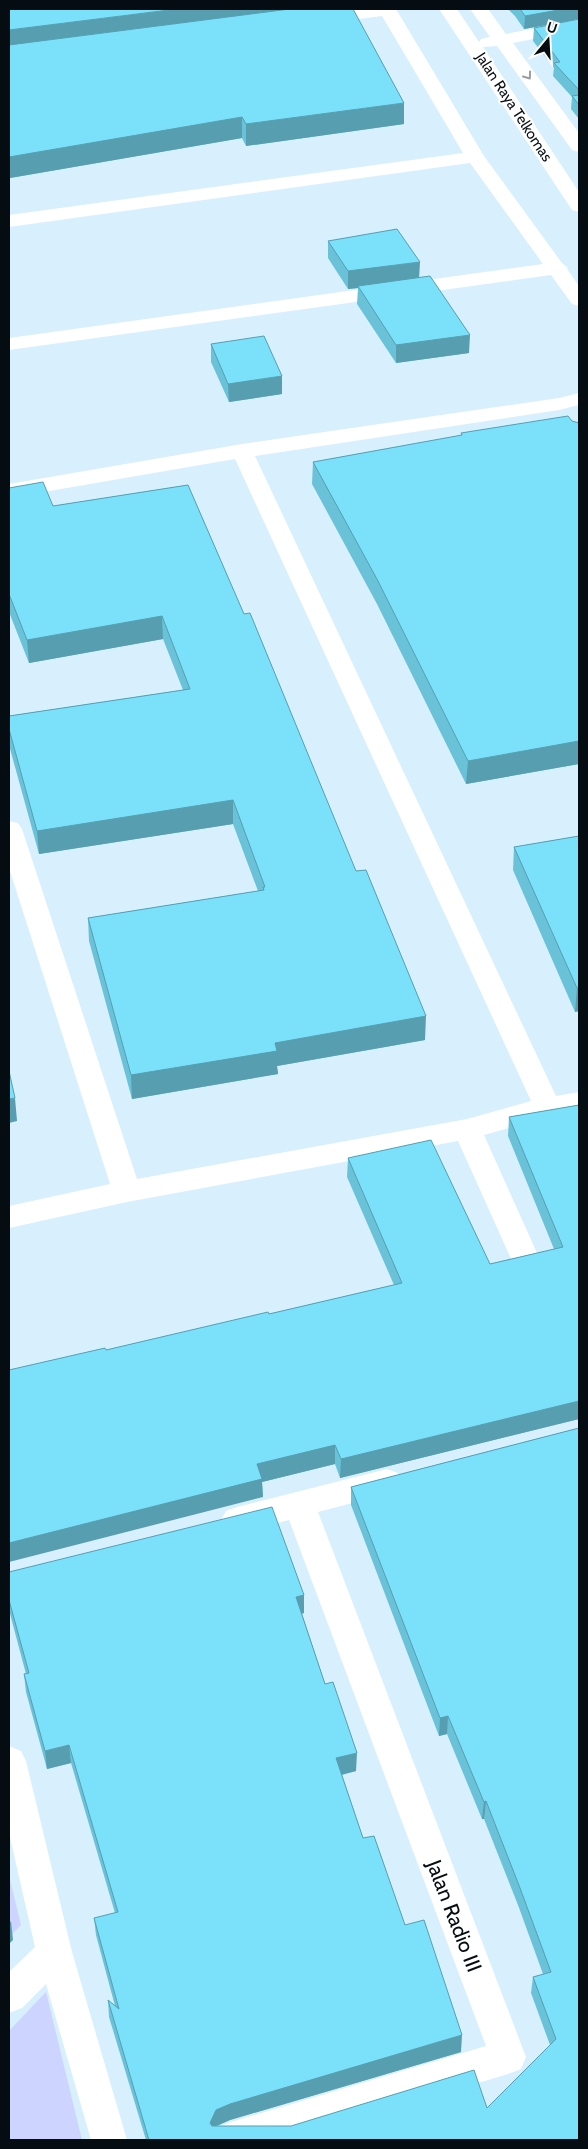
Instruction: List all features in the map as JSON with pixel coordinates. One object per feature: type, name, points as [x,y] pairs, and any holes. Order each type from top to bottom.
[{"type":"street","points":[[300,21],[387,9],[475,157],[558,268],[579,300]]},
{"type":"street","name":"Jalan Raya Telkomas","points":[[448,9],[579,206]]},
{"type":"street","name":"Jalan Raya Telkomas","points":[[479,9],[579,146]]},
{"type":"street","points":[[473,46],[579,25]]},
{"type":"street","points":[[9,221],[475,157]]},
{"type":"street","points":[[9,344],[558,268]]},
{"type":"street","points":[[9,491],[242,451],[569,408]]},
{"type":"street","points":[[242,451],[548,1107]]},
{"type":"street","points":[[9,829],[127,1190]]},
{"type":"street","points":[[9,1217],[127,1190],[467,1129],[548,1107],[579,1102]]},
{"type":"street","points":[[467,1129],[522,1253]]},
{"type":"street","points":[[206,1528],[415,1474]]},
{"type":"street","name":"Jalan Radio III","points":[[231,2140],[508,2058],[299,1504]]},
{"type":"street","points":[[9,1761],[54,1952],[109,2140]]},
{"type":"street","points":[[9,1996],[54,1952]]},
{"type":"shaded area","points":[[9,1876],[21,1925],[12,1934],[9,1931]]},
{"type":"shaded area","points":[[46,1992],[82,2140],[9,2140],[9,2031]]},
{"type":"building","points":[[9,9],[177,9],[9,30]]},
{"type":"building","points":[[290,9],[353,9],[404,103],[246,124],[242,117],[9,157],[9,45]]},
{"type":"building","points":[[520,9],[564,9],[525,16]]},
{"type":"building","points":[[579,19],[579,90],[554,63],[560,62],[534,28]]},
{"type":"building","points":[[579,95],[579,105],[572,96]]},
{"type":"building","points":[[397,229],[420,262],[348,271],[328,241]]},
{"type":"building","points":[[430,276],[470,335],[396,345],[358,286]]},
{"type":"building","points":[[264,336],[282,376],[228,384],[211,344]]},
{"type":"building","points":[[568,416],[572,421],[579,423],[579,741],[468,761],[378,581],[313,462],[462,435],[461,433]]},
{"type":"building","points":[[43,482],[53,506],[188,485],[244,614],[250,613],[356,871],[366,870],[426,1016],[275,1043],[277,1051],[131,1075],[88,918],[264,890],[263,887],[265,887],[233,800],[37,831],[9,729],[9,716],[190,689],[162,616],[27,640],[9,594],[9,488]]},
{"type":"building","points":[[579,836],[579,988],[577,988],[514,847]]},
{"type":"building","points":[[9,1071],[15,1098],[9,1099]]},
{"type":"building","points":[[579,1105],[579,1401],[341,1459],[335,1445],[257,1464],[262,1479],[9,1543],[9,1370],[105,1348],[106,1350],[268,1312],[269,1314],[402,1283],[348,1158],[431,1140],[490,1264],[563,1247],[509,1117]]},
{"type":"building","points":[[579,1428],[579,2140],[149,2140],[108,2000],[119,2009],[94,1918],[118,1912],[69,1745],[45,1751],[24,1674],[29,1673],[9,1600],[9,1572],[272,1507],[304,1595],[296,1597],[325,1684],[333,1682],[357,1753],[336,1758],[363,1838],[374,1836],[405,1925],[424,1920],[462,2035],[230,2104],[216,2110],[210,2123],[212,2126],[291,2126],[474,2070],[487,2108],[556,2039],[533,1977],[551,1972],[486,1801],[484,1802],[448,1716],[440,1718],[351,1487]]}]
